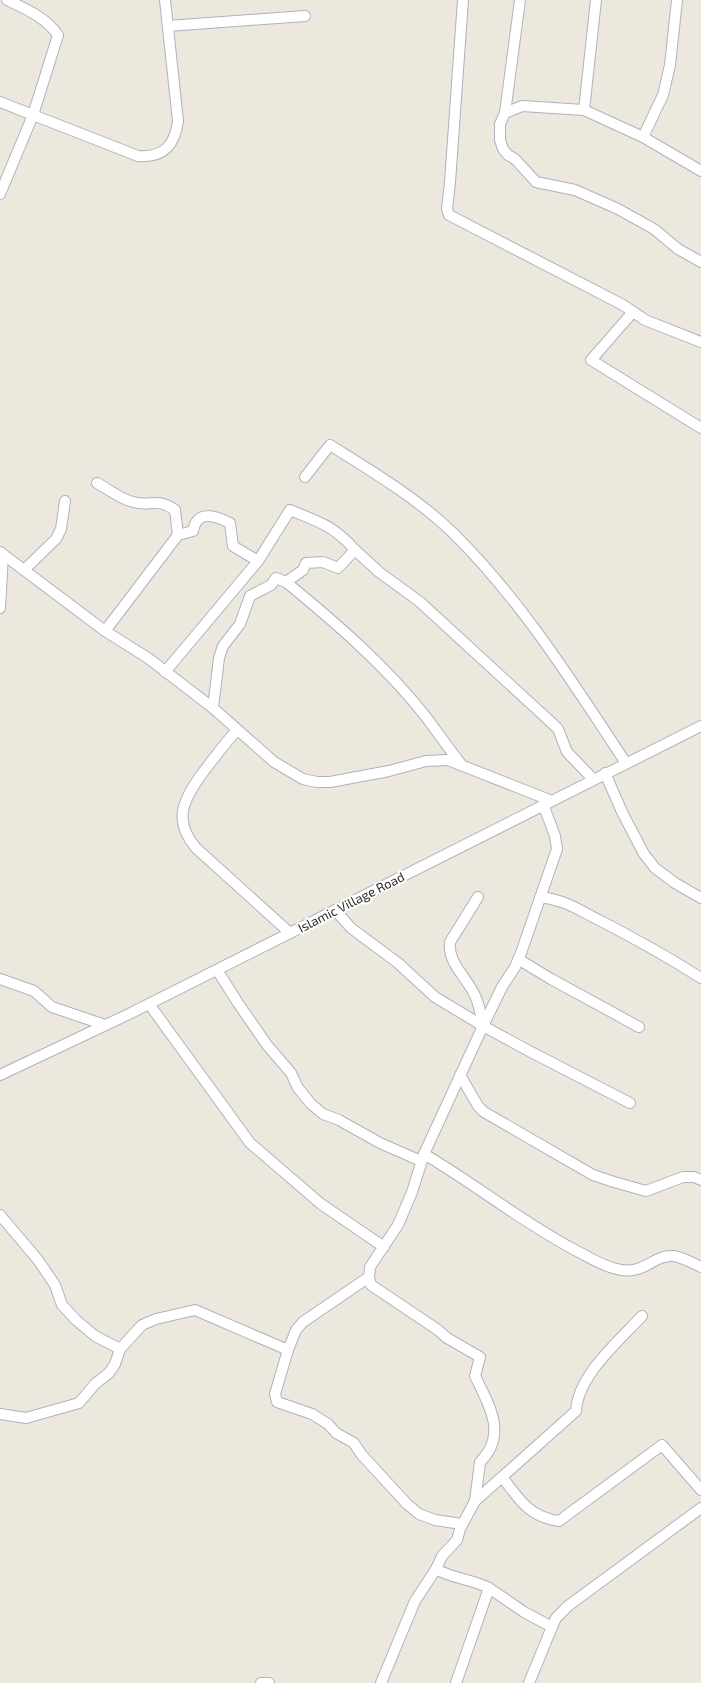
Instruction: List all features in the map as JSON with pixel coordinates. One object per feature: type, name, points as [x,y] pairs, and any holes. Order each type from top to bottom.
[{"type":"street","points":[[0,194],[33,115],[58,35],[34,13],[7,0]]},
{"type":"street","points":[[28,0],[34,13]]},
{"type":"street","points":[[0,102],[138,156],[158,154],[169,147],[174,140],[178,121],[165,0]]},
{"type":"street","points":[[463,0],[447,209],[449,215],[645,320],[701,342]]},
{"type":"street","points":[[520,0],[506,113],[500,124],[500,140],[503,149],[508,155],[515,159],[536,182],[576,190],[618,209],[654,229],[678,249],[701,262]]},
{"type":"street","points":[[584,110],[596,0]]},
{"type":"street","points":[[643,137],[663,95],[670,65],[677,0]]},
{"type":"street","points":[[168,26],[305,16]]},
{"type":"street","points":[[506,113],[522,106],[584,110],[643,137],[701,171]]},
{"type":"street","points":[[632,312],[591,360],[701,428]]},
{"type":"street","points":[[305,477],[330,445],[405,494],[453,533],[514,599],[626,763]]},
{"type":"street","points":[[97,483],[133,502],[156,502],[167,504],[175,510],[178,535]]},
{"type":"street","points":[[24,570],[56,539],[61,529],[65,500]]},
{"type":"street","points":[[165,672],[258,561],[290,510],[332,528],[341,534],[355,550],[379,572],[420,602],[558,729],[567,752],[593,779]]},
{"type":"street","points":[[105,631],[178,535],[193,531],[194,524],[200,517],[209,515],[230,523],[233,546],[258,561]]},
{"type":"street","points":[[286,582],[303,570],[306,563],[323,562],[338,568],[355,550]]},
{"type":"street","points":[[2,553],[105,631],[165,672],[213,708],[274,762],[303,779],[317,782],[330,782],[371,775],[426,761],[448,760],[461,764],[548,802],[556,836],[557,850],[518,959],[483,1026],[422,1158],[412,1192],[398,1225],[370,1267],[369,1277],[371,1285],[438,1330],[447,1338],[480,1357],[475,1376],[493,1414],[493,1445],[487,1455],[480,1462],[475,1501]]},
{"type":"street","points":[[0,608],[2,553]]},
{"type":"street","points":[[213,708],[221,652],[229,636],[240,624],[250,596],[265,590],[276,578],[286,582],[313,604],[384,670],[426,716],[461,764]]},
{"type":"street","name":"Islamic Village Road","points":[[0,1075],[149,1004],[593,779],[701,726]]},
{"type":"street","points":[[237,730],[190,790],[184,802],[182,821],[188,839],[196,848],[290,933]]},
{"type":"street","points":[[606,773],[622,812],[647,859],[655,868],[675,883],[701,898]]},
{"type":"street","points":[[478,897],[450,942],[449,948],[461,976],[476,997],[483,1026]]},
{"type":"street","points":[[540,897],[559,900],[626,932],[701,978]]},
{"type":"street","points":[[335,910],[351,928],[398,963],[436,997],[483,1026],[630,1103]]},
{"type":"street","points":[[518,959],[638,1027]]},
{"type":"street","points":[[217,970],[267,1045],[291,1073],[298,1088],[311,1104],[323,1114],[339,1120],[380,1143],[422,1158],[454,1172],[551,1237],[611,1268],[624,1272],[640,1270],[664,1258],[673,1256],[701,1267]]},
{"type":"street","points":[[0,979],[34,991],[52,1007],[105,1025]]},
{"type":"street","points":[[149,1004],[250,1143],[321,1204],[384,1247]]},
{"type":"street","points":[[460,1075],[478,1106],[484,1112],[593,1175],[646,1191],[683,1177],[694,1177],[701,1180]]},
{"type":"street","points":[[0,1214],[38,1260],[55,1286],[62,1305],[76,1320],[95,1336],[120,1349]]},
{"type":"street","points":[[369,1277],[303,1322],[296,1330],[288,1350],[275,1394],[277,1402],[312,1414],[328,1424],[336,1433],[354,1443],[361,1454],[407,1504],[419,1514],[435,1520],[462,1524]]},
{"type":"street","points":[[0,1414],[26,1418],[79,1403],[95,1384],[109,1373],[115,1364],[120,1349],[142,1325],[156,1319],[195,1310],[288,1350]]},
{"type":"street","points":[[381,1683],[415,1601],[436,1569],[442,1556],[457,1540],[462,1524],[475,1501],[576,1411],[576,1399],[584,1383],[598,1363],[642,1316]]},
{"type":"street","points":[[502,1477],[530,1511],[559,1521],[662,1445],[701,1490]]},
{"type":"street","points":[[529,1683],[556,1618],[568,1606],[701,1508]]},
{"type":"street","points":[[436,1569],[448,1576],[479,1583],[489,1588],[524,1612],[552,1627]]},
{"type":"street","points":[[456,1683],[489,1588]]},
{"type":"street","points":[[261,1683],[269,1683]]}]
